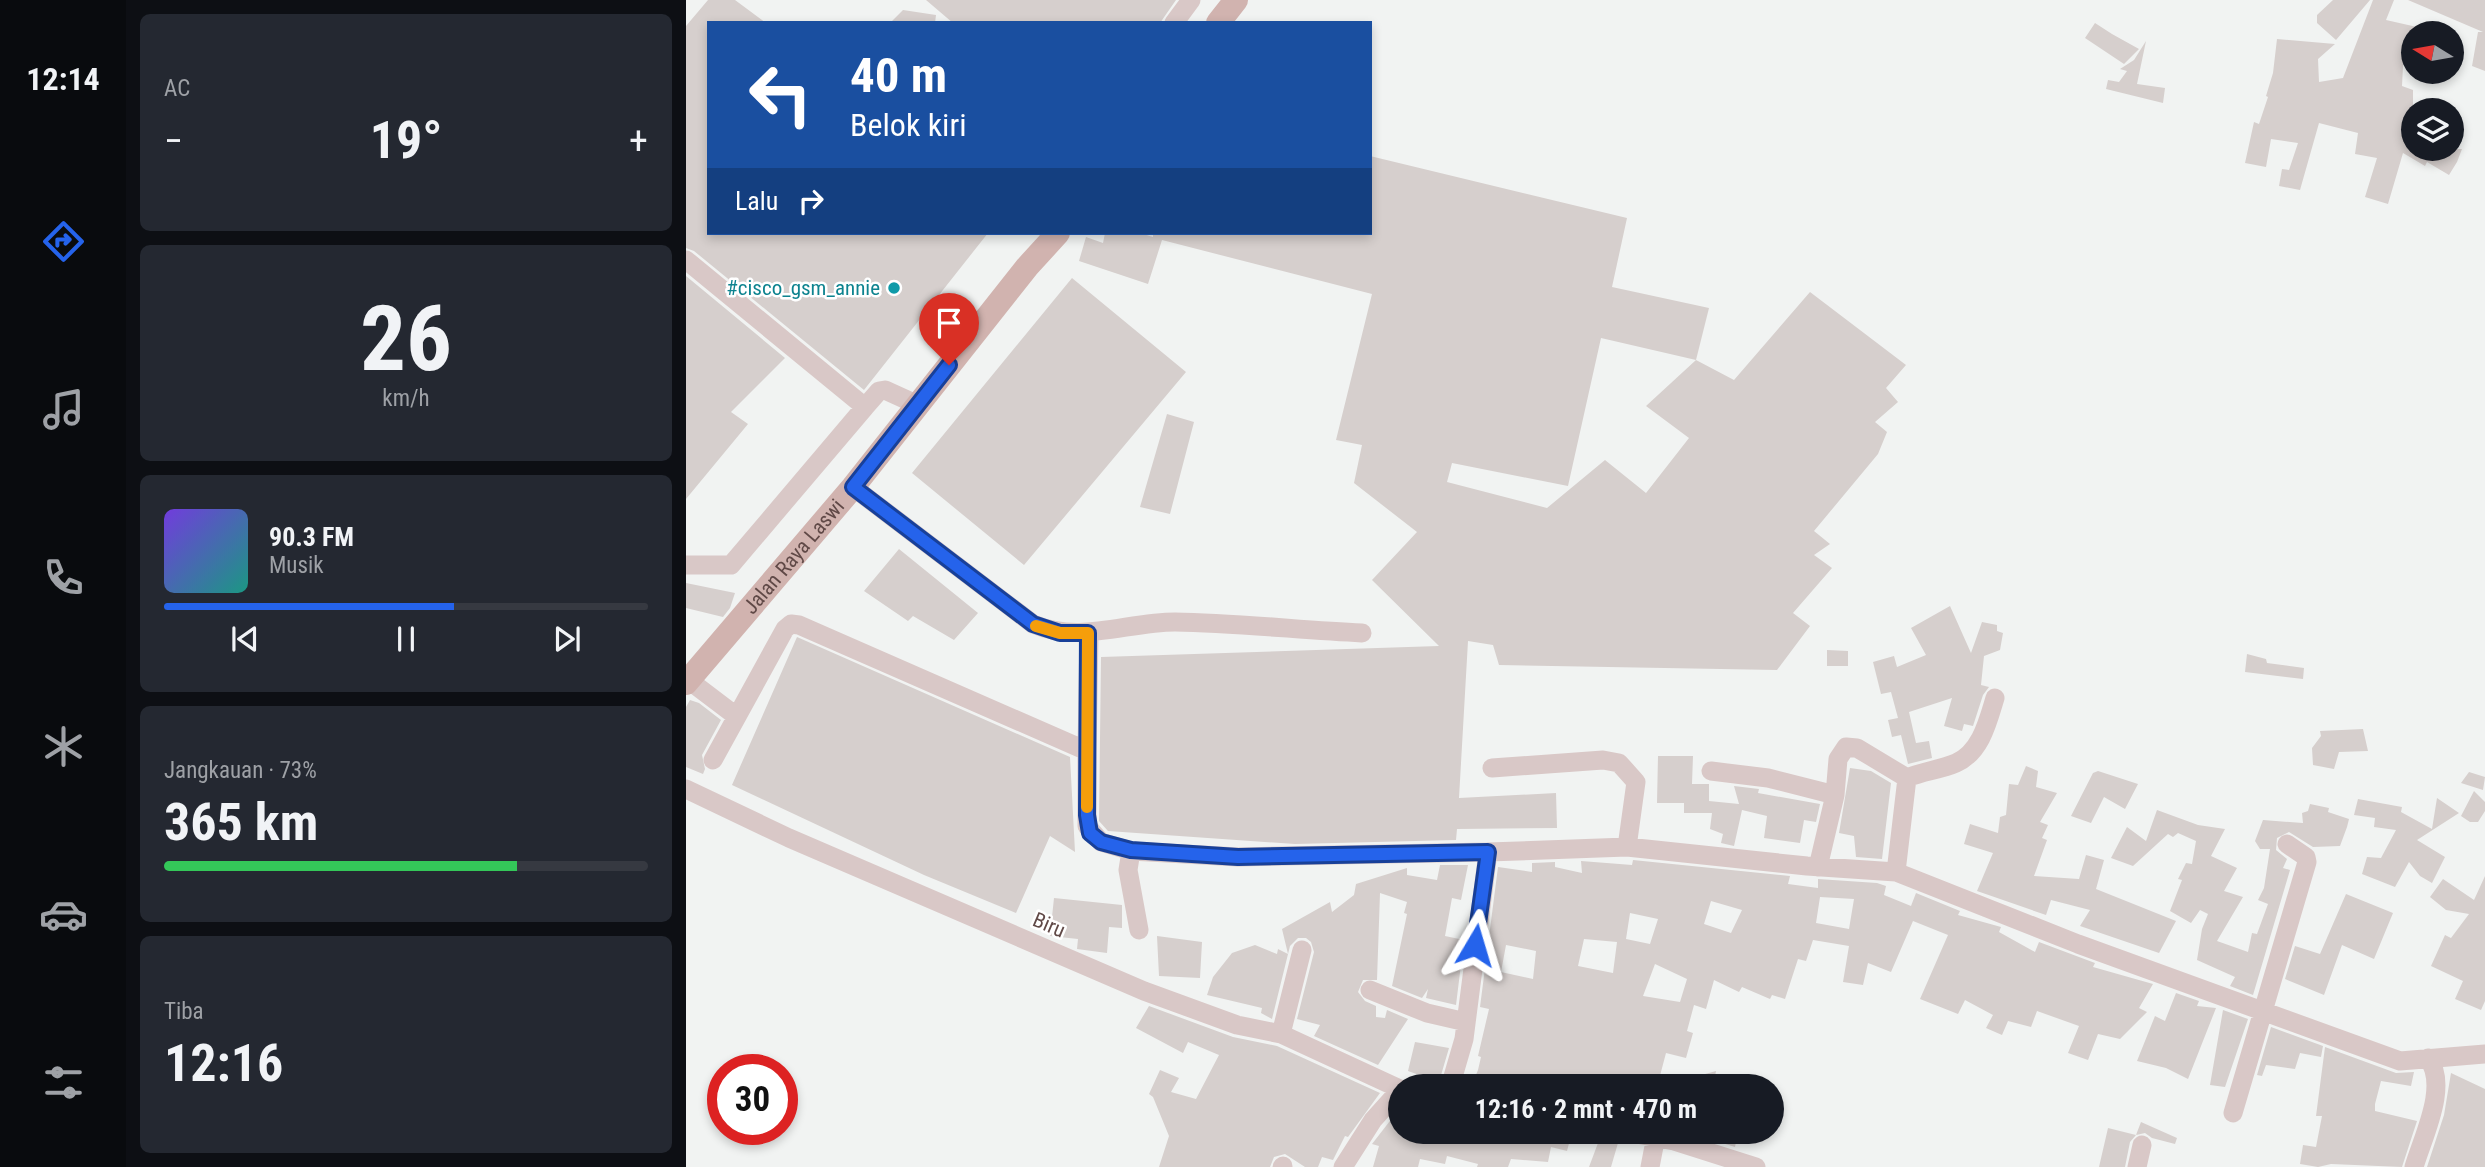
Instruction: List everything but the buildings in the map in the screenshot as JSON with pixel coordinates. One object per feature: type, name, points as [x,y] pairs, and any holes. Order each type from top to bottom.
[{"type":"main road","points":[[1221,21],[1236,0]]},
{"type":"main road","name":"Jalan Raya Laswi","points":[[687,680],[853,487],[1027,267],[1056,235]]},
{"type":"street","points":[[1175,21],[1191,0]]},
{"type":"street","points":[[686,260],[865,407]]},
{"type":"street","points":[[686,565],[731,565],[880,391],[885,390],[918,405]]},
{"type":"street","points":[[853,487],[1033,624],[1060,633],[1088,633],[1143,623],[1177,622],[1362,634]]},
{"type":"street","points":[[713,760],[785,629],[791,624],[799,625],[1087,751]]},
{"type":"street","points":[[1088,633],[1087,826],[1101,842],[1131,850],[1238,857],[1627,847],[1818,867],[1896,872],[2066,940],[2400,1061],[2485,1054]]},
{"type":"street","points":[[687,680],[736,716]]},
{"type":"street","points":[[1818,867],[1835,795],[1838,759],[1846,747],[1857,748],[1907,778],[1953,764],[1970,754],[1986,727],[1995,698]]},
{"type":"street","points":[[1492,768],[1603,760],[1619,763],[1636,782],[1627,847]]},
{"type":"street","points":[[1711,771],[1768,778],[1835,795]]},
{"type":"street","points":[[1896,872],[1907,778]]},
{"type":"street","name":"Biru","points":[[686,789],[789,838],[1144,991],[1237,1025],[1281,1034],[1388,1084]]},
{"type":"street","points":[[2233,1113],[2307,862],[2306,857],[2287,844]]},
{"type":"street","points":[[1131,850],[1128,870],[1139,930]]},
{"type":"street","points":[[1453,1074],[1466,1022],[1488,852]]},
{"type":"street","points":[[1281,1034],[1303,950]]},
{"type":"street","points":[[1370,990],[1427,1013],[1466,1022]]},
{"type":"street","points":[[2414,1167],[2435,1088],[2435,1068],[2428,1058]]},
{"type":"street","points":[[1343,1167],[1373,1120],[1388,1103]]},
{"type":"street","points":[[1650,1167],[1654,1144]]},
{"type":"street","points":[[1682,1144],[1756,1167]]},
{"type":"street","points":[[2137,1167],[2142,1145]]},
{"type":"slow traffic","points":[[1036,626],[1060,633],[1088,633],[1087,807]]},
{"type":"place","name":"#cisco_gsm_annie","points":[[894,288]]},
{"type":"route","points":[[949,365],[853,487],[1033,624],[1060,633],[1088,633],[1087,826],[1090,833],[1101,842],[1131,850],[1238,857],[1488,852],[1475,945]]}]
